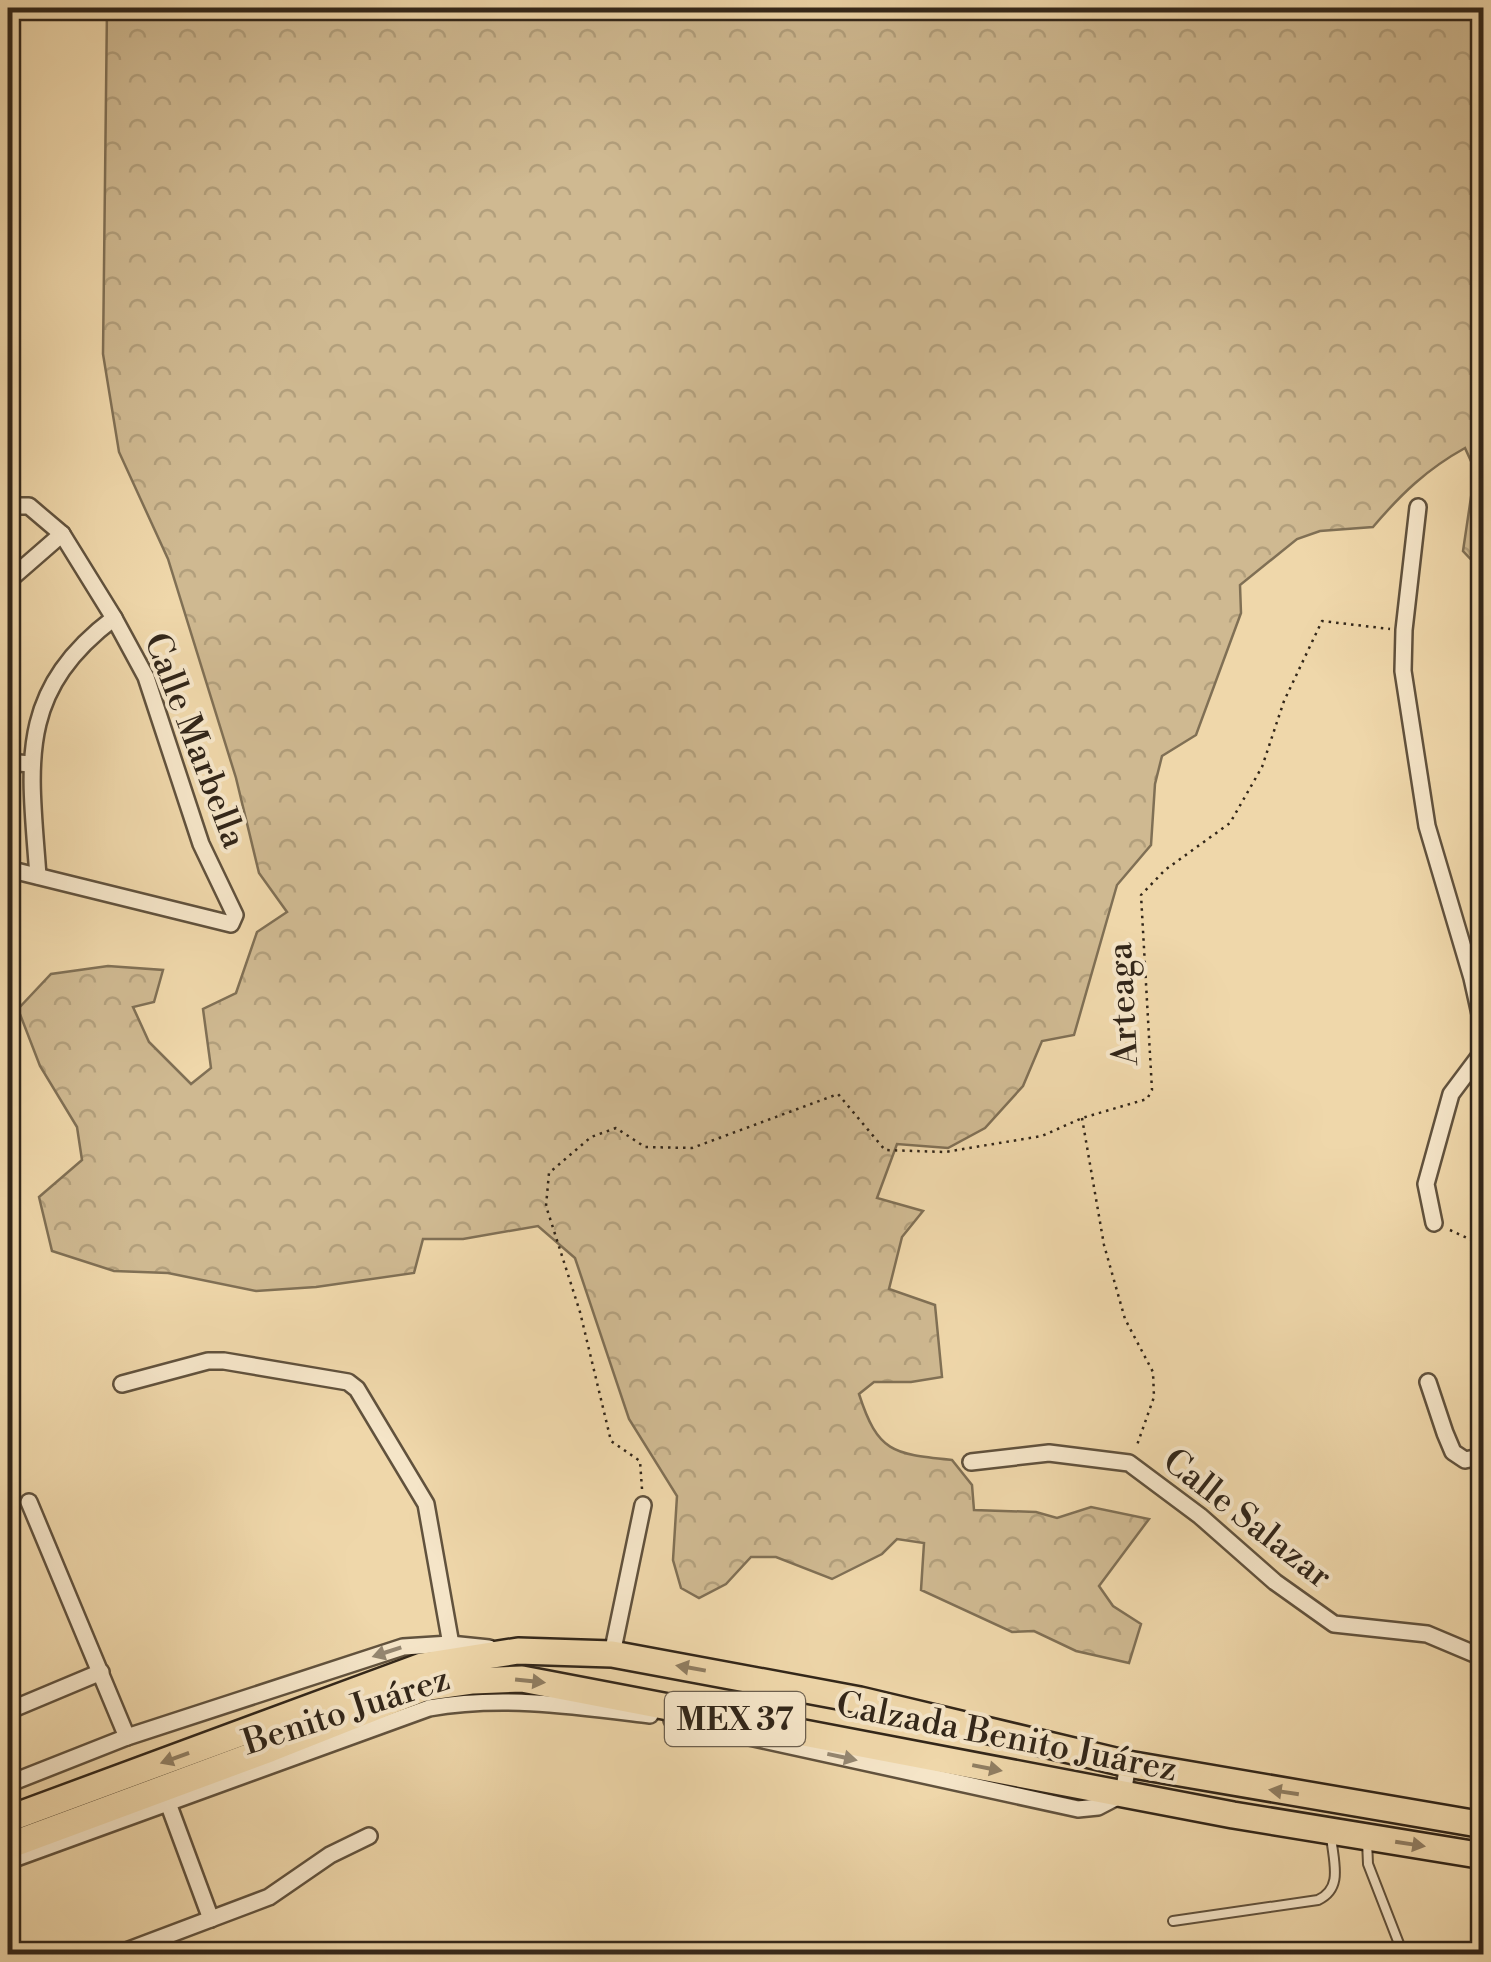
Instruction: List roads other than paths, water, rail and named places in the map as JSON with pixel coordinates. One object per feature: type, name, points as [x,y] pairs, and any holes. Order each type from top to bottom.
[{"type":"main road","name":"Calzada Benito Juárez","points":[[8,1819],[288,1718],[452,1652],[518,1651],[612,1654],[860,1700],[1128,1764],[1484,1824]]},
{"type":"main road","name":"Calzada Benito Juárez","points":[[8,1846],[424,1688],[522,1679],[606,1692],[1233,1815],[1484,1856]]},
{"type":"main road","points":[[1233,1815],[1239,1785]]},
{"type":"street","name":"Calle Marbella","points":[[8,506],[29,506],[62,534],[114,618],[146,677],[200,844],[235,916],[231,924],[38,876]]},
{"type":"street","points":[[1418,507],[1403,671],[1427,826],[1484,1032]]},
{"type":"street","points":[[8,580],[62,534]]},
{"type":"street","points":[[8,869],[38,876],[30,764],[35,731],[53,683],[71,657],[114,618]]},
{"type":"street","points":[[8,762],[30,764]]},
{"type":"street","points":[[1434,1223],[1426,1184],[1451,1094],[1484,1050]]},
{"type":"street","points":[[8,1784],[127,1738],[403,1646],[452,1652],[426,1504],[357,1389],[348,1382],[224,1361],[208,1361],[122,1384]]},
{"type":"street","points":[[1428,1382],[1454,1452],[1465,1460],[1484,1456]]},
{"type":"street","name":"Calle Salazar","points":[[971,1462],[1049,1453],[1128,1463],[1200,1516],[1275,1582],[1334,1624],[1427,1634],[1484,1658]]},
{"type":"street","points":[[29,1502],[127,1738]]},
{"type":"street","points":[[612,1654],[643,1505]]},
{"type":"street","points":[[8,1711],[101,1672]]},
{"type":"street","name":"Benito Juárez","points":[[8,1861],[429,1708],[474,1700],[564,1704],[650,1715],[1078,1809],[1098,1807],[1123,1794]]},
{"type":"street","points":[[1123,1794],[1128,1764]]},
{"type":"street","points":[[168,1803],[211,1920]]},
{"type":"street","points":[[118,1954],[268,1897],[330,1855],[369,1836]]},
{"type":"lane","points":[[1173,1922],[1330,1895],[1335,1887],[1330,1831]]},
{"type":"lane","points":[[1367,1837],[1368,1864],[1404,1954]]}]
